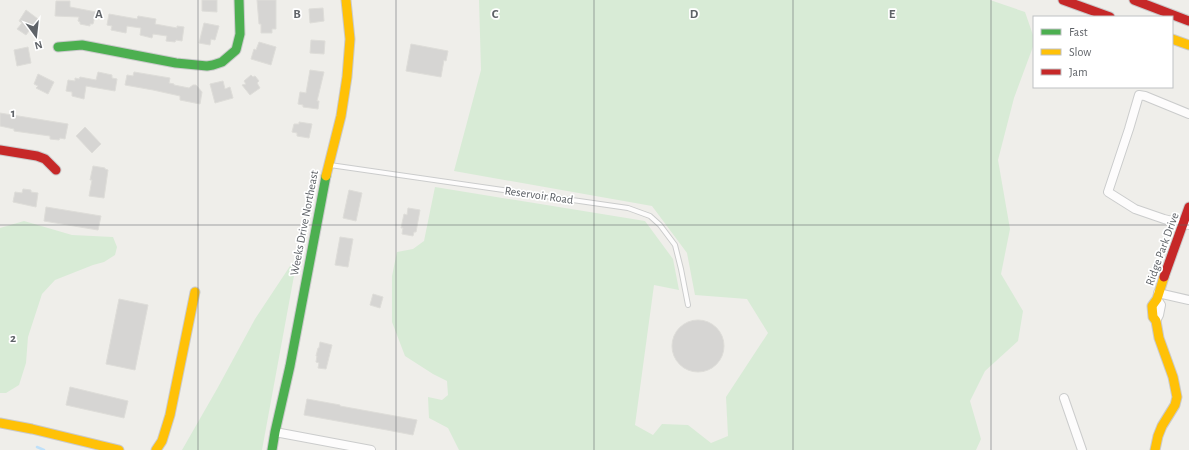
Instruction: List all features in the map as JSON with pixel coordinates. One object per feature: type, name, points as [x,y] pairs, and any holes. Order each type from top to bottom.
[{"type":"main road","points":[[58,47],[82,45],[176,63],[207,66],[213,65],[222,62],[236,50],[240,34],[239,0]]},
{"type":"main road","name":"Weeks Drive Northeast","points":[[272,450],[290,366],[328,165],[341,116],[347,77],[350,39],[346,0]]},
{"type":"main road","points":[[1062,0],[1107,16]]},
{"type":"main road","points":[[1134,0],[1189,21]]},
{"type":"main road","points":[[1173,39],[1189,45]]},
{"type":"main road","points":[[0,150],[37,156],[45,159],[56,170]]},
{"type":"main road","name":"Ridge Park Drive","points":[[1155,450],[1162,426],[1175,405],[1177,397],[1173,377],[1159,338],[1156,321],[1153,317],[1152,306],[1158,296],[1186,225],[1189,207]]},
{"type":"main road","points":[[156,450],[162,441],[170,415],[195,292]]},
{"type":"main road","points":[[0,423],[119,450]]},
{"type":"street","points":[[1186,225],[1135,209],[1108,192],[1139,95],[1189,114]]},
{"type":"street","points":[[1158,296],[1189,300]]},
{"type":"street","points":[[1064,398],[1082,450]]},
{"type":"street","points":[[275,432],[371,450]]},
{"type":"lane","name":"Reservoir Road","points":[[328,165],[628,208],[639,211],[655,220],[675,245],[682,269],[688,305]]},
{"type":"green space","points":[[479,0],[990,0],[1025,12],[1033,35],[1033,47],[1014,98],[998,160],[1010,229],[1001,274],[1023,311],[1018,341],[985,371],[970,401],[981,439],[976,450],[459,450],[448,428],[429,418],[428,397],[442,400],[448,395],[447,381],[405,356],[392,322],[392,276],[397,252],[413,249],[424,241],[435,187],[645,221],[673,259],[679,290],[654,285],[635,425],[653,435],[662,424],[688,425],[711,443],[728,436],[726,397],[768,333],[747,299],[695,295],[687,253],[652,206],[454,171],[481,70]]},
{"type":"green space","points":[[24,221],[72,235],[113,237],[117,247],[115,255],[104,262],[55,280],[42,294],[28,337],[26,363],[19,385],[6,393],[0,393],[0,228]]},
{"type":"green space","points":[[298,254],[262,450],[182,450],[255,319]]},
{"type":"building","points":[[202,0],[217,0],[217,12],[202,11]]},
{"type":"building","points":[[257,0],[276,0],[276,29],[272,29],[272,33],[261,33]]},
{"type":"building","points":[[56,1],[70,1],[70,7],[96,12],[93,24],[90,24],[90,26],[80,24],[78,21],[79,17],[55,16]]},
{"type":"building","points":[[323,8],[324,21],[310,23],[309,9]]},
{"type":"building","points":[[26,10],[38,19],[26,35],[17,29],[22,23],[19,21]]},
{"type":"building","points":[[109,14],[137,19],[138,16],[156,19],[155,24],[177,28],[177,26],[184,27],[182,41],[166,41],[167,36],[153,34],[152,38],[140,35],[141,28],[127,26],[126,33],[111,30],[112,26],[107,25]]},
{"type":"building","points":[[204,23],[219,26],[215,40],[211,39],[210,45],[199,43]]},
{"type":"building","points":[[311,40],[325,41],[324,54],[310,53]]},
{"type":"building","points":[[259,42],[276,47],[271,65],[251,59],[254,49],[256,50]]},
{"type":"building","points":[[411,44],[448,51],[446,61],[444,60],[441,77],[406,71]]},
{"type":"building","points":[[28,47],[31,63],[17,66],[14,50]]},
{"type":"building","points":[[310,70],[324,72],[317,101],[319,101],[318,109],[303,107],[303,105],[298,104],[300,92],[306,93]]},
{"type":"building","points":[[98,72],[112,75],[112,78],[117,79],[115,91],[86,86],[84,99],[72,96],[72,92],[66,91],[68,80],[75,81],[75,78],[79,79],[80,77],[96,80]]},
{"type":"building","points":[[134,72],[170,78],[169,83],[174,85],[189,88],[196,85],[202,92],[200,104],[180,100],[180,96],[125,85],[127,75],[133,76]]},
{"type":"building","points":[[38,74],[54,82],[48,94],[36,88],[38,86],[34,84]]},
{"type":"building","points":[[251,75],[253,77],[255,76],[259,81],[257,83],[260,88],[250,95],[242,85],[246,84],[244,81]]},
{"type":"building","points":[[223,81],[225,89],[230,87],[233,98],[215,103],[210,84]]},
{"type":"building","points":[[0,113],[68,124],[65,139],[50,139],[50,136],[14,131],[14,129],[0,126]]},
{"type":"building","points":[[299,122],[312,124],[309,138],[297,136],[297,133],[292,132],[294,124],[299,124]]},
{"type":"building","points":[[85,127],[101,144],[92,153],[76,136]]},
{"type":"building","points":[[93,166],[108,170],[104,198],[89,196]]},
{"type":"building","points":[[23,189],[38,193],[36,207],[13,202],[15,192],[22,193]]},
{"type":"building","points":[[349,190],[362,193],[356,221],[343,218]]},
{"type":"building","points":[[46,207],[101,216],[98,230],[44,221]]},
{"type":"building","points":[[408,208],[420,210],[416,232],[414,232],[413,236],[402,234],[403,228],[401,228],[404,214],[407,215]]},
{"type":"building","points":[[340,237],[353,239],[348,267],[335,265]]},
{"type":"building","points":[[373,294],[383,297],[380,308],[370,305]]},
{"type":"building","points":[[119,299],[148,305],[135,370],[106,364]]},
{"type":"building","points":[[693,320],[703,320],[717,327],[724,341],[724,351],[717,365],[703,372],[693,372],[683,368],[676,361],[672,351],[672,341],[676,331],[683,324]]},
{"type":"building","points":[[320,342],[332,345],[326,369],[318,368],[319,363],[316,362]]},
{"type":"building","points":[[70,387],[128,401],[124,418],[66,405]]},
{"type":"building","points":[[307,399],[417,420],[413,435],[304,415]]},
{"type":"waterway","points":[[37,447],[44,450]]},
{"type":"traffic: fast","points":[[58,47],[82,45],[176,63],[207,66],[213,65],[222,62],[236,50],[240,34],[239,0]]},
{"type":"traffic: fast","points":[[272,450],[290,366],[326,176]]},
{"type":"traffic: slow","points":[[326,176],[341,116],[347,77],[350,39],[346,0]]},
{"type":"traffic: slow","points":[[1173,39],[1189,45]]},
{"type":"traffic: slow","points":[[1155,450],[1162,426],[1175,405],[1177,397],[1173,377],[1159,338],[1156,321],[1153,317],[1152,306],[1157,299],[1164,277]]},
{"type":"traffic: slow","points":[[156,450],[162,441],[170,415],[195,292]]},
{"type":"traffic: slow","points":[[0,423],[32,429],[119,450]]},
{"type":"traffic: jam","points":[[1063,0],[1107,16]]},
{"type":"traffic: jam","points":[[1134,0],[1189,21]]},
{"type":"traffic: jam","points":[[0,150],[37,156],[45,159],[56,170]]},
{"type":"traffic: jam","points":[[1164,277],[1189,207]]}]
